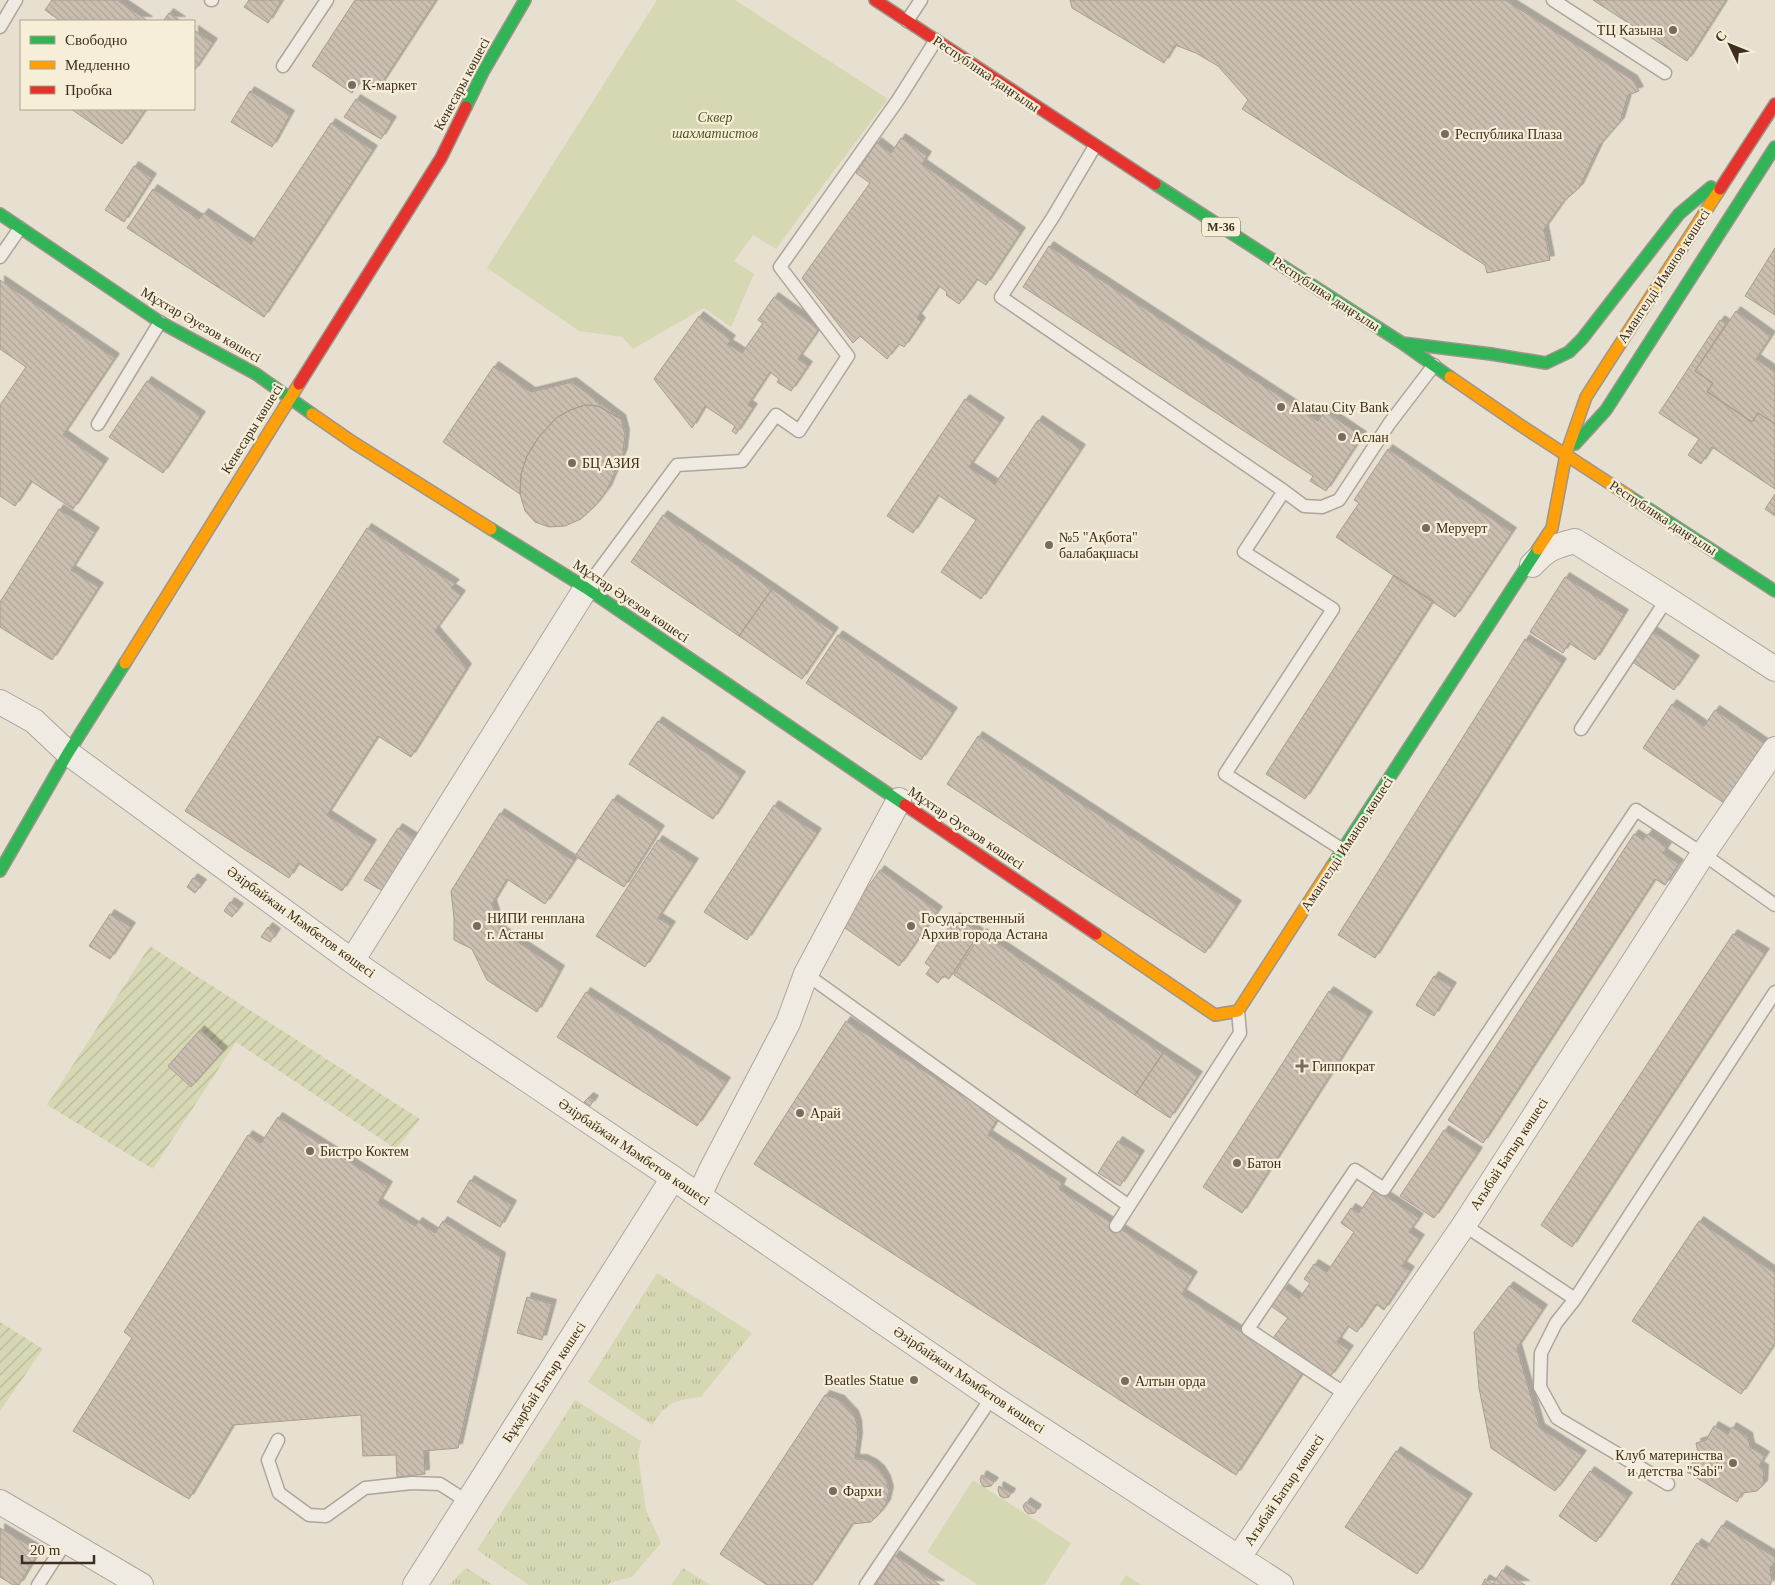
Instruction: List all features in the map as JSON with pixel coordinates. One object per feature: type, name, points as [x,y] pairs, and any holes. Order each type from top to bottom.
[{"type":"main road","name":"Кенесары көшесі","points":[[0,871],[68,754],[440,158],[483,72],[525,0]]},
{"type":"main road","name":"Республика даңғылы","points":[[875,0],[1095,146],[1402,343],[1566,454],[1775,591]]},
{"type":"main road","name":"Амангелді Иманов көшесі","points":[[1238,1011],[1552,528],[1566,454],[1586,397],[1775,104]]},
{"type":"main road","name":"Амангелді Иманов көшесі","points":[[1566,454],[1606,410],[1774,150]]},
{"type":"main road","points":[[1402,343],[1546,363],[1569,352],[1582,339],[1679,214],[1735,166]]},
{"type":"main road","name":"Мұхтар Әуезов көшесі","points":[[0,214],[160,322],[256,374],[354,443],[586,588],[1215,1015],[1238,1011]]},
{"type":"street","points":[[1519,578],[1545,551],[1557,545],[1575,542],[1775,669]]},
{"type":"street","points":[[352,961],[586,588]]},
{"type":"street","name":"Әзірбайжан Мәмбетов көшесі","points":[[0,702],[34,722],[68,754],[352,961],[674,1178],[992,1398],[1281,1585]]},
{"type":"street","name":"Ағыбай Батыр көшесі","points":[[1239,1557],[1464,1225],[1703,854],[1775,749]]},
{"type":"street","points":[[699,1196],[788,1023],[806,974],[899,800]]},
{"type":"street","name":"Бұқарбай Батыр көшесі","points":[[415,1585],[674,1178]]},
{"type":"street","points":[[0,1502],[141,1585]]},
{"type":"lane","points":[[0,27],[16,0]]},
{"type":"lane","points":[[283,66],[327,0]]},
{"type":"lane","points":[[907,21],[921,0]]},
{"type":"lane","points":[[1553,0],[1665,73]]},
{"type":"lane","points":[[586,588],[677,465],[742,461],[776,415],[799,431],[848,356],[780,267],[898,100],[936,40]]},
{"type":"lane","points":[[1095,146],[1053,217],[1001,297],[1304,506],[1322,507],[1339,500],[1388,424],[1434,365]]},
{"type":"lane","points":[[0,257],[20,228]]},
{"type":"lane","points":[[98,424],[160,322]]},
{"type":"lane","points":[[1284,491],[1244,552],[1333,609],[1225,774],[1343,850]]},
{"type":"lane","points":[[1581,730],[1667,599]]},
{"type":"lane","points":[[1347,1395],[1248,1329],[1355,1170],[1384,1189],[1636,810],[1775,905]]},
{"type":"lane","points":[[806,974],[1129,1206]]},
{"type":"lane","points":[[1668,1484],[1557,1418],[1540,1387],[1542,1353],[1556,1323],[1575,1299],[1775,992]]},
{"type":"lane","points":[[1116,1226],[1240,1033],[1238,1011]]},
{"type":"lane","points":[[1464,1225],[1575,1299]]},
{"type":"lane","points":[[866,1585],[992,1398]]},
{"type":"lane","points":[[278,1440],[268,1460],[279,1493],[309,1516],[326,1516],[365,1488],[412,1483],[440,1484],[468,1502]]},
{"type":"lane","points":[[38,1585],[67,1540]]},
{"type":"green space","name":"Сквер шахматистов","points":[[657,0],[735,0],[888,99],[776,249],[753,235],[734,261],[754,274],[731,327],[704,308],[633,349],[622,337],[579,331],[487,268]]},
{"type":"green space","points":[[150,946],[420,1119],[396,1149],[236,1042],[153,1169],[47,1105]]},
{"type":"green space","points":[[657,1273],[752,1333],[701,1397],[677,1401],[667,1407],[652,1425],[588,1382]]},
{"type":"green space","points":[[0,1322],[43,1349],[0,1411]]},
{"type":"green space","points":[[575,1400],[641,1441],[638,1454],[646,1510],[661,1543],[632,1577],[606,1585],[529,1585],[477,1550]]},
{"type":"green space","points":[[973,1480],[1071,1543],[1044,1585],[978,1585],[927,1552]]},
{"type":"green space","points":[[466,1568],[493,1585],[449,1585]]},
{"type":"green space","points":[[683,1568],[711,1585],[671,1585]]},
{"type":"green space","points":[[1126,1575],[1142,1585],[1120,1585]]},
{"type":"building","points":[[52,0],[117,0],[147,20],[59,20],[45,10]]},
{"type":"building","points":[[249,0],[282,0],[268,23],[244,7]]},
{"type":"building","points":[[355,0],[436,0],[378,89],[361,79],[352,93],[312,66]]},
{"type":"building","name":"Республика Плаза","points":[[1070,0],[1505,0],[1633,80],[1639,91],[1628,95],[1620,122],[1599,146],[1579,188],[1563,202],[1544,229],[1550,260],[1487,273],[1485,265],[1242,109],[1248,100],[1218,66],[1196,53],[1175,45],[1164,63],[1072,8]]},
{"type":"building","name":"ТЦ Казына","points":[[1593,0],[1726,0],[1687,61]]},
{"type":"building","points":[[169,13],[180,20],[164,20]]},
{"type":"building","points":[[195,31],[213,43],[195,70]]},
{"type":"building","points":[[250,91],[290,115],[272,147],[231,122]]},
{"type":"building","points":[[356,99],[392,121],[381,139],[344,117]]},
{"type":"building","points":[[72,110],[145,110],[122,144]]},
{"type":"building","points":[[331,123],[373,150],[264,317],[127,228],[153,189],[199,219],[204,213],[251,244]]},
{"type":"building","points":[[901,138],[927,156],[922,164],[1021,232],[986,285],[977,279],[959,304],[946,295],[947,292],[939,286],[917,318],[921,322],[904,347],[899,344],[887,359],[860,336],[853,343],[802,278],[870,183],[856,173],[877,142],[891,153]]},
{"type":"building","points":[[134,166],[152,178],[124,222],[105,210]]},
{"type":"building","points":[[1049,246],[1318,421],[1325,411],[1362,436],[1326,491],[1310,481],[1313,476],[1023,287]]},
{"type":"building","points":[[1775,248],[1775,315],[1745,296]]},
{"type":"building","points":[[0,280],[115,358],[63,435],[104,463],[73,509],[31,481],[15,506],[0,496],[0,405],[26,367],[0,349]]},
{"type":"building","points":[[774,297],[819,329],[798,359],[808,366],[791,391],[777,382],[779,379],[770,372],[748,405],[753,408],[736,434],[732,431],[735,426],[705,406],[692,428],[654,379],[699,316],[731,340],[728,344],[742,353],[763,323],[758,320]]},
{"type":"building","points":[[1736,311],[1771,336],[1756,359],[1775,372],[1775,424],[1758,413],[1752,422],[1707,391],[1713,383],[1695,371]]},
{"type":"building","points":[[1720,320],[1726,324],[1695,371],[1713,383],[1707,392],[1752,422],[1758,413],[1775,424],[1775,489],[1712,447],[1701,464],[1688,455],[1699,439],[1659,413]]},
{"type":"building","points":[[494,366],[531,392],[572,382],[621,419],[598,406],[585,405],[570,410],[556,418],[538,438],[527,456],[521,474],[520,494],[443,442]]},
{"type":"building","points":[[147,381],[201,416],[163,473],[109,437]]},
{"type":"building","points":[[965,399],[1000,422],[969,467],[995,484],[1038,420],[1081,449],[981,599],[941,572],[976,520],[938,495],[913,533],[887,516]]},
{"type":"building","name":"БЦ АЗИЯ","points":[[585,405],[598,406],[621,419],[625,434],[623,453],[607,490],[595,506],[581,519],[565,526],[549,527],[535,522],[525,511],[520,494],[521,474],[527,456],[538,438],[556,418],[570,410]]},
{"type":"building","points":[[1388,449],[1512,532],[1455,617],[1336,537],[1359,503],[1354,500]]},
{"type":"building","points":[[1775,494],[1775,516],[1765,509]]},
{"type":"building","points":[[59,509],[95,532],[71,570],[99,587],[52,660],[0,627],[0,602]]},
{"type":"building","points":[[663,515],[772,589],[739,636],[631,562]]},
{"type":"building","points":[[367,528],[455,584],[451,588],[461,595],[435,631],[467,668],[411,757],[378,736],[327,815],[372,844],[342,891],[298,863],[289,878],[185,811]]},
{"type":"building","points":[[1394,575],[1433,601],[1305,799],[1266,774]]},
{"type":"building","points":[[1565,577],[1624,614],[1595,660],[1569,643],[1563,653],[1530,632]]},
{"type":"building","points":[[772,589],[834,632],[802,679],[739,636]]},
{"type":"building","points":[[1652,631],[1695,660],[1674,690],[1631,661]]},
{"type":"building","points":[[838,635],[953,712],[921,760],[806,683]]},
{"type":"building","points":[[1525,639],[1562,663],[1375,958],[1338,935]]},
{"type":"building","points":[[1672,704],[1704,726],[1715,710],[1764,743],[1724,803],[1643,748]]},
{"type":"building","points":[[658,721],[741,776],[713,819],[629,764]]},
{"type":"building","points":[[978,736],[1237,905],[1205,953],[947,784]]},
{"type":"building","points":[[613,799],[660,830],[624,887],[575,856]]},
{"type":"building","points":[[774,805],[817,833],[747,940],[704,912]]},
{"type":"building","points":[[500,813],[574,861],[545,904],[507,879],[492,904],[500,930],[560,970],[537,1012],[487,980],[472,949],[454,940],[451,891]]},
{"type":"building","points":[[398,828],[419,841],[386,893],[364,880]]},
{"type":"building","points":[[1634,834],[1643,840],[1648,834],[1667,847],[1663,853],[1679,864],[1665,885],[1655,879],[1483,1143],[1448,1120]]},
{"type":"building","points":[[658,840],[694,863],[658,918],[671,926],[645,967],[596,936]]},
{"type":"building","points":[[880,870],[938,911],[899,966],[841,925]]},
{"type":"building","points":[[193,878],[202,884],[195,893],[187,887]]},
{"type":"building","points":[[230,902],[239,908],[232,917],[224,911]]},
{"type":"building","points":[[110,914],[131,927],[110,959],[89,946]]},
{"type":"building","points":[[955,917],[979,933],[949,979],[943,976],[938,983],[926,974],[931,967],[925,963]]},
{"type":"building","points":[[268,927],[276,933],[270,942],[261,937]]},
{"type":"building","points":[[982,933],[1163,1053],[1135,1095],[954,975]]},
{"type":"building","points":[[1733,934],[1765,953],[1572,1247],[1541,1225]]},
{"type":"building","points":[[1434,976],[1452,987],[1434,1016],[1416,1005]]},
{"type":"building","points":[[1329,991],[1368,1016],[1242,1213],[1203,1187]]},
{"type":"building","points":[[586,992],[726,1082],[697,1126],[557,1037]]},
{"type":"building","points":[[846,1021],[998,1118],[988,1135],[1062,1183],[1059,1189],[1193,1276],[1182,1294],[1303,1372],[1236,1475],[754,1164]]},
{"type":"building","points":[[200,1030],[223,1051],[191,1087],[168,1066]]},
{"type":"building","points":[[1163,1053],[1198,1076],[1170,1118],[1135,1095]]},
{"type":"building","points":[[589,1097],[594,1100],[590,1106],[584,1102]]},
{"type":"building","points":[[278,1117],[388,1186],[378,1203],[415,1226],[418,1222],[435,1233],[443,1221],[501,1257],[458,1448],[424,1451],[425,1474],[397,1477],[396,1455],[363,1456],[361,1415],[233,1425],[189,1499],[73,1431],[132,1338],[124,1332],[248,1135],[261,1143]]},
{"type":"building","points":[[1444,1130],[1478,1152],[1434,1218],[1400,1196]]},
{"type":"building","points":[[1118,1141],[1140,1155],[1120,1186],[1098,1173]]},
{"type":"building","points":[[470,1180],[512,1205],[500,1227],[457,1202]]},
{"type":"building","points":[[1375,1189],[1419,1218],[1409,1232],[1420,1239],[1402,1266],[1410,1271],[1384,1310],[1376,1304],[1357,1332],[1348,1326],[1337,1342],[1349,1350],[1330,1377],[1273,1338],[1288,1318],[1271,1306],[1284,1288],[1299,1299],[1310,1283],[1304,1279],[1314,1264],[1327,1272],[1354,1232],[1341,1223],[1351,1208],[1359,1213]]},
{"type":"building","points":[[1699,1221],[1775,1273],[1775,1343],[1741,1394],[1632,1321]]},
{"type":"building","points":[[1509,1286],[1543,1309],[1517,1348],[1540,1428],[1582,1455],[1555,1491],[1491,1448],[1479,1388],[1474,1332]]},
{"type":"building","points":[[527,1297],[552,1304],[542,1340],[517,1333]]},
{"type":"building","points":[[825,1395],[840,1400],[854,1415],[858,1437],[855,1459],[863,1459],[880,1470],[886,1480],[889,1491],[886,1504],[871,1522],[852,1524],[812,1585],[767,1585],[720,1554]]},
{"type":"building","points":[[1714,1426],[1728,1434],[1732,1427],[1748,1437],[1750,1447],[1765,1456],[1759,1466],[1764,1469],[1763,1485],[1757,1491],[1742,1493],[1737,1502],[1687,1472],[1698,1453],[1696,1443],[1706,1440]]},
{"type":"building","points":[[1396,1451],[1468,1498],[1417,1574],[1345,1527]]},
{"type":"building","points":[[1590,1471],[1628,1497],[1596,1542],[1559,1516]]},
{"type":"building","points":[[982,1475],[994,1482],[991,1486],[984,1487],[980,1479]]},
{"type":"building","points":[[999,1486],[1011,1493],[1009,1497],[1004,1498],[1000,1496]]},
{"type":"building","points":[[1026,1502],[1037,1509],[1035,1513],[1028,1514],[1025,1511],[1023,1506]]},
{"type":"building","points":[[1722,1525],[1775,1557],[1775,1562],[1770,1568],[1772,1581],[1770,1585],[1671,1585],[1697,1543],[1706,1549]]},
{"type":"building","points":[[0,1528],[39,1551],[19,1585],[13,1585],[0,1577]]},
{"type":"building","points":[[895,1555],[940,1585],[875,1585]]},
{"type":"building","points":[[1502,1570],[1525,1585],[1482,1585],[1485,1579],[1493,1584]]},
{"type":"traffic: fast","points":[[466,107],[483,72],[525,0]]},
{"type":"traffic: fast","points":[[1575,444],[1606,410],[1775,147]]},
{"type":"traffic: fast","points":[[1155,184],[1402,343],[1450,377]]},
{"type":"traffic: fast","points":[[1402,343],[1546,363],[1569,352],[1582,339],[1679,214],[1711,187]]},
{"type":"traffic: fast","points":[[0,214],[160,322],[256,374],[312,414]]},
{"type":"traffic: fast","points":[[1629,496],[1775,591]]},
{"type":"traffic: fast","points":[[491,529],[586,588],[905,805]]},
{"type":"traffic: fast","points":[[1332,866],[1538,549]]},
{"type":"traffic: fast","points":[[0,871],[68,753],[125,663]]},
{"type":"traffic: slow","points":[[1538,549],[1552,528],[1566,454],[1586,397],[1720,189]]},
{"type":"traffic: slow","points":[[1450,377],[1629,496]]},
{"type":"traffic: slow","points":[[125,663],[299,384]]},
{"type":"traffic: slow","points":[[312,414],[354,443],[491,529]]},
{"type":"traffic: slow","points":[[1096,934],[1215,1015],[1238,1011],[1332,866]]},
{"type":"traffic: jam","points":[[875,0],[1155,184]]},
{"type":"traffic: jam","points":[[1720,189],[1775,104]]},
{"type":"traffic: jam","points":[[299,384],[441,158],[466,107]]},
{"type":"traffic: jam","points":[[905,805],[1096,934]]},
{"type":"place","name":"ТЦ Казына","points":[[1673,30]]},
{"type":"place","name":"К-маркет","points":[[352,85]]},
{"type":"place","name":"Республика Плаза","points":[[1445,134]]},
{"type":"place","name":"Alatau City Bank","points":[[1281,407]]},
{"type":"place","name":"Аслан","points":[[1342,437]]},
{"type":"place","name":"БЦ АЗИЯ","points":[[572,463]]},
{"type":"place","name":"Меруерт","points":[[1426,528]]},
{"type":"place","name":"№5 \"Ақбота\" балабақшасы","points":[[1049,545]]},
{"type":"place","name":"НИПИ генплана г. Астаны","points":[[477,926]]},
{"type":"place","name":"Государственный Архив города Астана","points":[[911,926]]},
{"type":"place","name":"Гиппократ","points":[[1302,1066]]},
{"type":"place","name":"Арай","points":[[800,1113]]},
{"type":"place","name":"Бистро Коктем","points":[[310,1151]]},
{"type":"place","name":"Батон","points":[[1237,1163]]},
{"type":"place","name":"Beatles Statue","points":[[914,1380]]},
{"type":"place","name":"Алтын орда","points":[[1125,1381]]},
{"type":"place","name":"Клуб материнства и детства \"Sabi\"","points":[[1733,1463]]},
{"type":"place","name":"Фархи","points":[[833,1491]]}]
